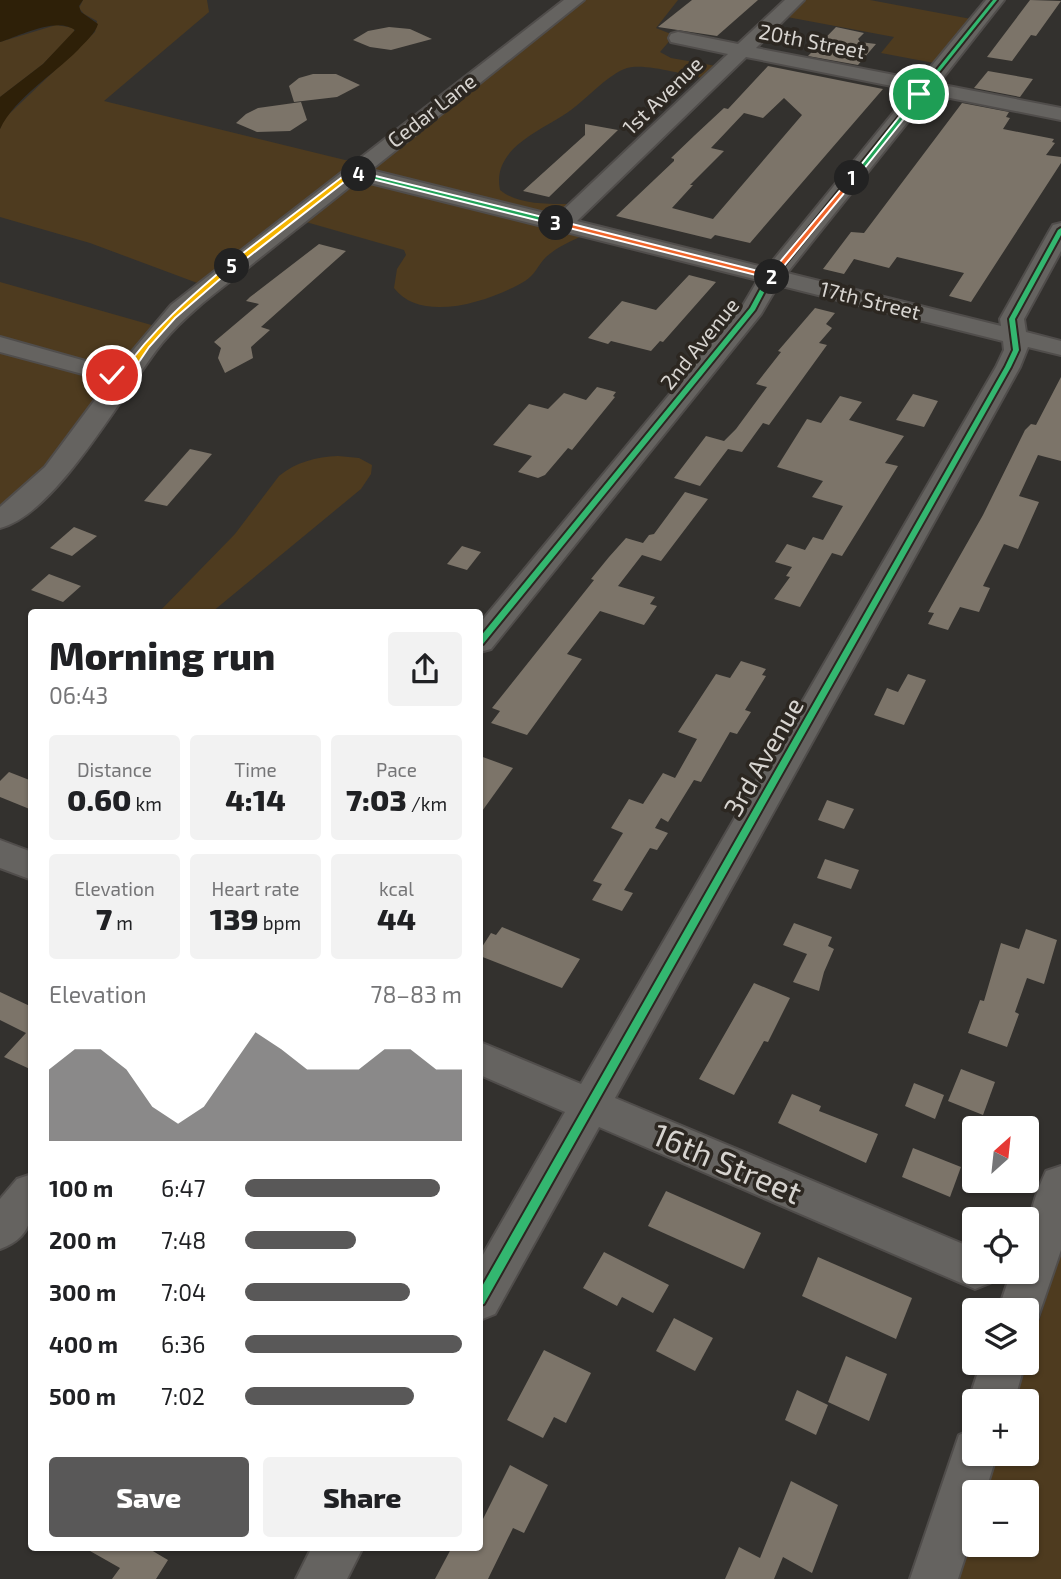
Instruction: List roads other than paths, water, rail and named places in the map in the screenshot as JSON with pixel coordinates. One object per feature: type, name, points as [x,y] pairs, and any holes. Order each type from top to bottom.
[{"type":"street","name":"Cedar Lane","points":[[0,520],[35,494],[61,469],[146,345],[178,310],[575,0]]},
{"type":"street","name":"1st Avenue","points":[[562,224],[795,0]]},
{"type":"street","name":"2nd Avenue","points":[[483,638],[753,309],[772,277],[995,0]]},
{"type":"street","name":"20th Street","points":[[678,38],[1061,114]]},
{"type":"street","name":"17th Street","points":[[352,172],[1061,348]]},
{"type":"street","name":"3rd Avenue","points":[[483,1295],[1008,367],[1016,350],[1013,316],[1061,230]]},
{"type":"street","points":[[0,344],[86,369],[125,376]]},
{"type":"street","points":[[0,853],[28,865]]},
{"type":"street","name":"16th Street","points":[[483,1059],[962,1263]]},
{"type":"street","points":[[1024,1298],[1061,1184]]},
{"type":"street","points":[[0,1230],[28,1197]]},
{"type":"street","points":[[1000,1284],[1019,1298]]},
{"type":"street","points":[[934,1579],[970,1466]]},
{"type":"street","points":[[320,1579],[337,1551]]}]
